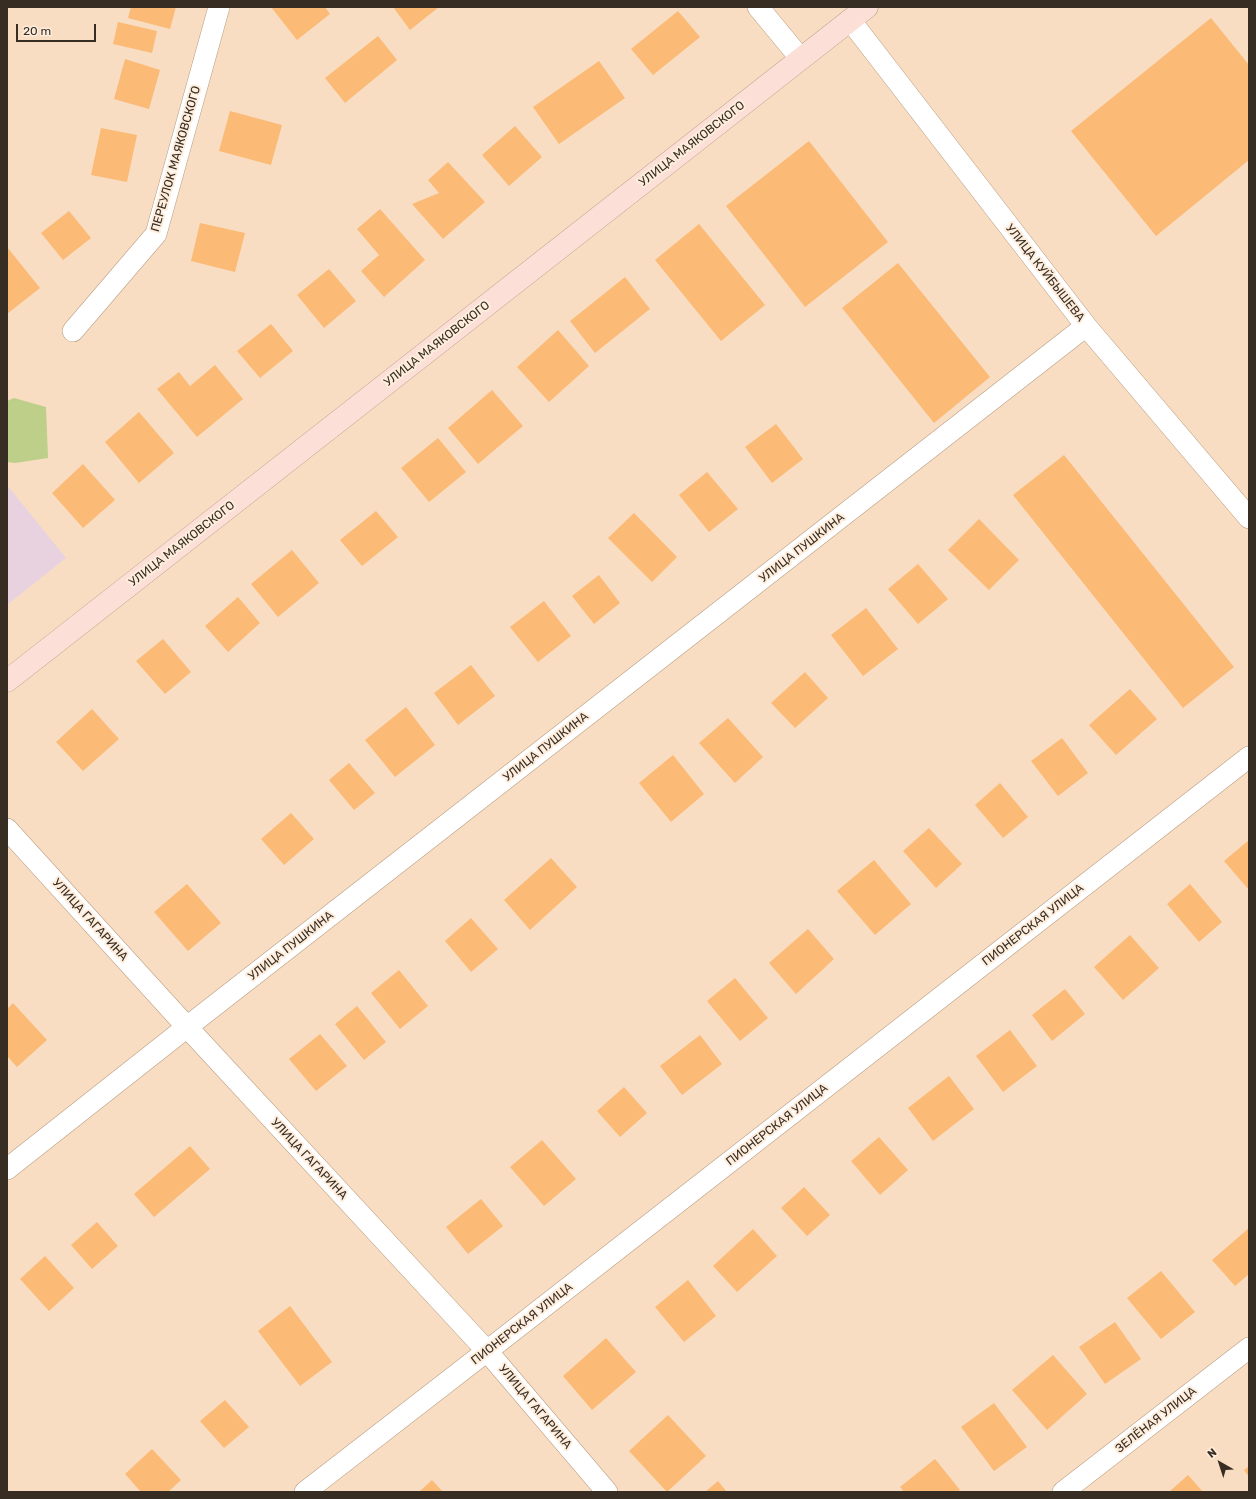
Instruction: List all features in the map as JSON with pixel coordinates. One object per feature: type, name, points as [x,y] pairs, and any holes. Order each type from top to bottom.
[{"type":"main road","name":"УЛИЦА МАЯКОВСКОГО","points":[[7,681],[867,7]]},
{"type":"street","name":"ПЕРЕУЛОК МАЯКОВСКОГО","points":[[73,331],[156,234],[219,7]]},
{"type":"street","points":[[758,7],[801,59]]},
{"type":"street","name":"УЛИЦА КУЙБЫШЕВА","points":[[850,20],[1086,326],[1249,518]]},
{"type":"street","name":"УЛИЦА ПУШКИНА","points":[[7,1169],[1086,326]]},
{"type":"street","name":"ПИОНЕРСКАЯ УЛИЦА","points":[[305,1492],[487,1352],[1249,757]]},
{"type":"street","name":"УЛИЦА ГАГАРИНА","points":[[7,829],[187,1027],[487,1352],[607,1492]]},
{"type":"street","name":"ЗЕЛЁНАЯ УЛИЦА","points":[[1063,1492],[1249,1348]]},
{"type":"shaded area","points":[[7,485],[66,558],[7,605]]},
{"type":"green space","points":[[14,398],[46,407],[48,458],[15,463],[7,462],[7,401]]},
{"type":"building","points":[[131,7],[176,7],[170,29],[128,18]]},
{"type":"building","points":[[271,7],[325,7],[330,14],[297,40]]},
{"type":"building","points":[[393,7],[439,7],[410,30]]},
{"type":"building","points":[[678,11],[700,37],[653,75],[631,49]]},
{"type":"building","points":[[1211,18],[1249,65],[1249,160],[1156,236],[1071,131]]},
{"type":"building","points":[[118,22],[157,31],[152,53],[113,44]]},
{"type":"building","points":[[378,36],[397,60],[345,103],[325,78]]},
{"type":"building","points":[[125,59],[160,70],[149,109],[114,99]]},
{"type":"building","points":[[599,61],[625,98],[559,144],[533,107]]},
{"type":"building","points":[[230,111],[282,125],[271,165],[219,151]]},
{"type":"building","points":[[515,126],[542,157],[509,186],[482,155]]},
{"type":"building","points":[[101,128],[137,135],[127,182],[91,175]]},
{"type":"building","points":[[809,141],[888,242],[805,307],[726,206]]},
{"type":"building","points":[[448,162],[485,202],[443,239],[412,204],[439,193],[428,180]]},
{"type":"building","points":[[380,209],[425,260],[384,297],[361,271],[379,255],[357,229]]},
{"type":"building","points":[[69,211],[91,238],[63,260],[41,233]]},
{"type":"building","points":[[200,223],[245,233],[235,272],[191,261]]},
{"type":"building","points":[[699,224],[765,305],[721,341],[655,260]]},
{"type":"building","points":[[7,247],[40,288],[7,314]]},
{"type":"building","points":[[898,263],[990,377],[934,423],[842,308]]},
{"type":"building","points":[[329,269],[356,301],[324,328],[297,295]]},
{"type":"building","points":[[625,277],[650,309],[595,353],[570,321]]},
{"type":"building","points":[[271,324],[293,351],[260,378],[237,351]]},
{"type":"building","points":[[558,330],[589,366],[549,402],[517,367]]},
{"type":"building","points":[[215,365],[243,399],[197,437],[157,389],[179,372],[190,386]]},
{"type":"building","points":[[492,390],[523,426],[478,464],[448,428]]},
{"type":"building","points":[[139,412],[174,453],[139,483],[105,442]]},
{"type":"building","points":[[776,424],[803,459],[772,483],[745,447]]},
{"type":"building","points":[[438,438],[466,472],[429,502],[401,468]]},
{"type":"building","points":[[1064,455],[1234,667],[1183,708],[1013,495]]},
{"type":"building","points":[[83,464],[115,500],[83,528],[52,493]]},
{"type":"building","points":[[707,472],[738,509],[709,532],[679,495]]},
{"type":"building","points":[[376,511],[398,537],[362,566],[340,540]]},
{"type":"building","points":[[634,513],[677,557],[652,582],[608,538]]},
{"type":"building","points":[[979,519],[1019,560],[989,590],[948,550]]},
{"type":"building","points":[[292,550],[319,583],[278,617],[251,584]]},
{"type":"building","points":[[918,564],[948,599],[918,624],[888,589]]},
{"type":"building","points":[[599,575],[620,603],[594,624],[572,596]]},
{"type":"building","points":[[238,597],[260,623],[228,652],[205,626]]},
{"type":"building","points":[[544,601],[571,636],[538,662],[510,627]]},
{"type":"building","points":[[866,608],[898,649],[863,676],[831,635]]},
{"type":"building","points":[[163,639],[191,672],[165,694],[136,661]]},
{"type":"building","points":[[471,665],[495,696],[458,725],[434,693]]},
{"type":"building","points":[[805,672],[828,698],[795,728],[771,703]]},
{"type":"building","points":[[1130,689],[1157,719],[1116,755],[1089,725]]},
{"type":"building","points":[[406,707],[435,745],[395,777],[365,740]]},
{"type":"building","points":[[92,709],[119,739],[83,771],[56,742]]},
{"type":"building","points":[[728,718],[763,757],[735,783],[699,743]]},
{"type":"building","points":[[1062,738],[1088,773],[1058,796],[1031,761]]},
{"type":"building","points":[[673,755],[704,794],[671,822],[639,783]]},
{"type":"building","points":[[349,763],[375,793],[354,810],[329,780]]},
{"type":"building","points":[[1000,783],[1028,817],[1003,838],[975,805]]},
{"type":"building","points":[[291,813],[314,839],[284,865],[261,839]]},
{"type":"building","points":[[929,828],[962,864],[936,888],[903,851]]},
{"type":"building","points":[[1249,840],[1249,890],[1224,861]]},
{"type":"building","points":[[551,858],[577,887],[530,930],[504,900]]},
{"type":"building","points":[[874,860],[911,904],[875,935],[837,891]]},
{"type":"building","points":[[187,884],[221,923],[188,951],[154,912]]},
{"type":"building","points":[[1190,884],[1222,922],[1199,942],[1167,904]]},
{"type":"building","points":[[471,918],[498,949],[471,972],[445,941]]},
{"type":"building","points":[[808,929],[834,959],[796,994],[769,963]]},
{"type":"building","points":[[1130,935],[1159,968],[1123,1000],[1094,967]]},
{"type":"building","points":[[399,970],[428,1006],[400,1029],[371,993]]},
{"type":"building","points":[[735,978],[768,1018],[740,1041],[707,1001]]},
{"type":"building","points":[[1065,989],[1085,1014],[1052,1041],[1032,1015]]},
{"type":"building","points":[[13,1003],[47,1040],[17,1067],[7,1056],[7,1009]]},
{"type":"building","points":[[357,1006],[386,1042],[364,1060],[335,1024]]},
{"type":"building","points":[[1010,1030],[1037,1066],[1003,1092],[976,1056]]},
{"type":"building","points":[[320,1034],[347,1066],[316,1091],[289,1059]]},
{"type":"building","points":[[700,1035],[722,1064],[682,1095],[660,1066]]},
{"type":"building","points":[[949,1076],[974,1109],[933,1141],[908,1108]]},
{"type":"building","points":[[624,1087],[647,1113],[620,1137],[597,1111]]},
{"type":"building","points":[[879,1137],[908,1170],[880,1195],[851,1161]]},
{"type":"building","points":[[542,1140],[576,1179],[544,1206],[510,1167]]},
{"type":"building","points":[[190,1146],[210,1169],[154,1217],[134,1194]]},
{"type":"building","points":[[804,1187],[830,1215],[807,1236],[781,1208]]},
{"type":"building","points":[[481,1199],[503,1226],[468,1254],[446,1227]]},
{"type":"building","points":[[97,1222],[118,1246],[92,1269],[71,1245]]},
{"type":"building","points":[[1249,1228],[1249,1274],[1235,1286],[1212,1260]]},
{"type":"building","points":[[753,1229],[777,1256],[737,1292],[713,1266]]},
{"type":"building","points":[[45,1256],[74,1288],[49,1311],[20,1279]]},
{"type":"building","points":[[1161,1271],[1195,1312],[1161,1339],[1127,1298]]},
{"type":"building","points":[[688,1280],[716,1316],[684,1342],[655,1307]]},
{"type":"building","points":[[290,1306],[332,1362],[300,1386],[258,1331]]},
{"type":"building","points":[[1115,1322],[1141,1359],[1105,1384],[1079,1347]]},
{"type":"building","points":[[606,1338],[636,1372],[592,1410],[563,1376]]},
{"type":"building","points":[[1053,1355],[1087,1394],[1047,1430],[1012,1390]]},
{"type":"building","points":[[225,1400],[249,1427],[224,1448],[200,1421]]},
{"type":"building","points":[[994,1403],[1027,1447],[994,1471],[961,1427]]},
{"type":"building","points":[[668,1415],[706,1456],[667,1492],[629,1451]]},
{"type":"building","points":[[152,1449],[181,1480],[168,1492],[141,1492],[125,1474]]},
{"type":"building","points":[[935,1459],[960,1490],[957,1492],[904,1492],[900,1487]]},
{"type":"building","points":[[1249,1466],[1249,1477],[1244,1470]]},
{"type":"building","points":[[1188,1475],[1203,1492],[1169,1492]]},
{"type":"building","points":[[432,1480],[443,1492],[419,1492]]},
{"type":"building","points":[[718,1481],[727,1492],[705,1492]]}]
